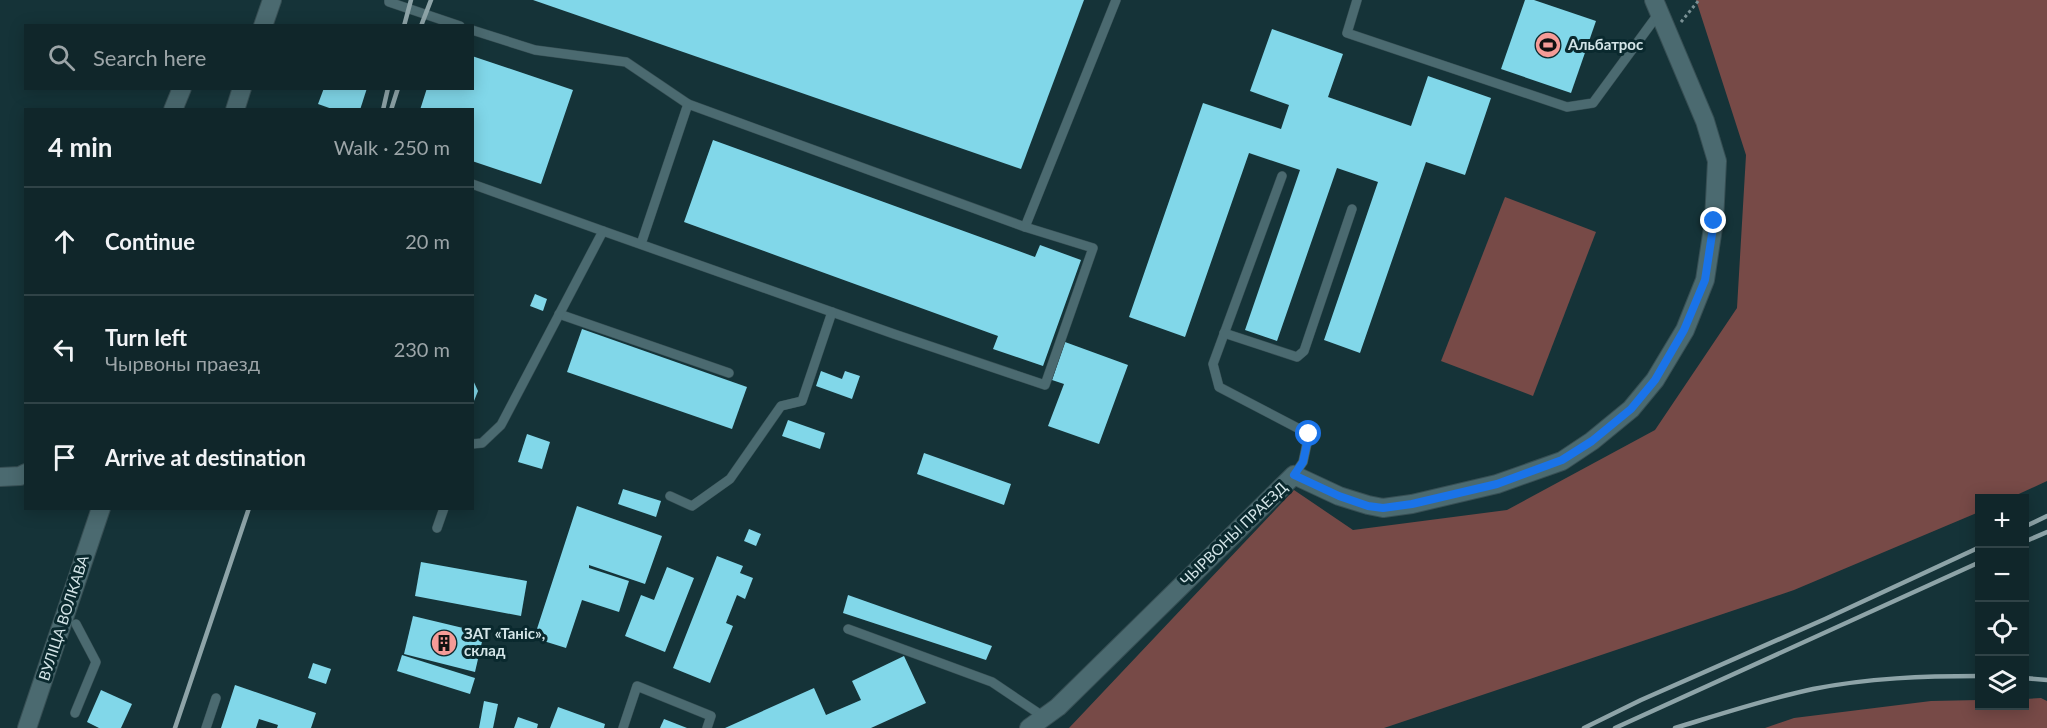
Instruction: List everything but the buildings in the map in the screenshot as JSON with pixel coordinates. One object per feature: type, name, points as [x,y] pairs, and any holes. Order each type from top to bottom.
[{"type":"street","points":[[264,24],[272,0]]},
{"type":"street","name":"ЧЫРВОНЫ ПРАЕЗД","points":[[1037,723],[1058,707],[1294,475],[1339,496],[1368,506],[1383,508],[1412,504],[1497,484],[1562,460],[1592,441],[1631,409],[1655,380],[1684,330],[1705,280],[1714,221],[1717,161],[1705,121],[1657,7]]},
{"type":"street","points":[[174,108],[181,90]]},
{"type":"street","points":[[235,108],[241,90]]},
{"type":"street","points":[[0,477],[24,474]]},
{"type":"street","name":"ВУЛІЦА ВОЛКАВА","points":[[27,728],[99,510]]},
{"type":"lane","points":[[389,0],[389,2],[454,24]]},
{"type":"lane","points":[[1025,227],[1116,0]]},
{"type":"lane","points":[[1357,0],[1347,33],[1568,107],[1593,103],[1657,7]]},
{"type":"lane","points":[[474,31],[535,50],[626,62],[688,104],[1025,227],[1093,248],[1045,385],[474,185]]},
{"type":"lane","points":[[641,244],[688,104]]},
{"type":"lane","points":[[1282,176],[1213,364],[1219,387],[1309,434],[1303,462],[1294,475]]},
{"type":"lane","points":[[1224,333],[1297,357],[1304,351],[1352,209]]},
{"type":"lane","points":[[474,444],[482,443],[501,425],[603,231]]},
{"type":"lane","points":[[670,496],[692,506],[730,479],[781,406],[802,401],[832,312]]},
{"type":"lane","points":[[559,314],[729,373]]},
{"type":"lane","points":[[437,528],[443,510]]},
{"type":"lane","points":[[75,713],[96,662],[76,624]]},
{"type":"lane","points":[[848,629],[992,682],[1037,723]]},
{"type":"lane","points":[[623,728],[637,686],[711,716],[707,728]]},
{"type":"lane","points":[[206,728],[216,698]]},
{"type":"path","points":[[1670,36],[1699,0]]},
{"type":"shaded area","points":[[1696,0],[2047,0],[2047,481],[2019,494],[1975,494],[1975,514],[1794,590],[1384,728],[1069,728],[1294,490],[1353,530],[1507,510],[1655,430],[1737,308],[1746,155]]},
{"type":"shaded area","points":[[1505,197],[1596,232],[1533,396],[1441,361]]},
{"type":"shaded area","points":[[2041,698],[2047,701],[2047,728],[1765,728],[1794,718],[1931,701],[1975,700],[1975,710],[2029,710],[2029,699]]},
{"type":"railway","points":[[405,24],[411,0]]},
{"type":"railway","points":[[422,24],[431,0]]},
{"type":"railway","points":[[383,108],[388,90]]},
{"type":"railway","points":[[392,108],[397,90]]},
{"type":"railway","points":[[175,728],[248,510]]},
{"type":"railway","points":[[2029,525],[2047,516]]},
{"type":"railway","points":[[2029,540],[2047,532]]},
{"type":"railway","points":[[1584,728],[1978,548]]},
{"type":"railway","points":[[1615,728],[1975,564]]},
{"type":"railway","points":[[1675,728],[1778,697],[1834,685],[1896,678],[1975,676]]},
{"type":"railway","points":[[2029,678],[2047,680]]},
{"type":"place","name":"Альбатрос","points":[[1548,45]]},
{"type":"place","name":"ЗАТ «Таніс», склад","points":[[444,643]]},
{"type":"route","points":[[1309,434],[1303,462],[1294,475],[1339,496],[1368,506],[1383,508],[1412,504],[1497,484],[1562,460],[1592,441],[1631,409],[1655,380],[1684,330],[1705,280],[1714,221]]}]
